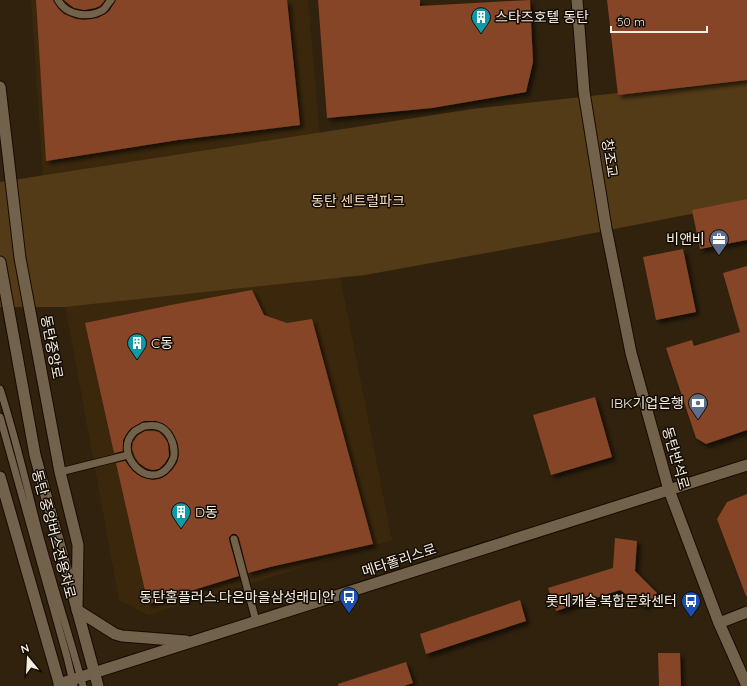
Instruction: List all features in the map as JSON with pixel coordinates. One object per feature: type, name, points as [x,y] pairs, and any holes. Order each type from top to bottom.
[{"type":"street","name":"창조교","points":[[577,0],[584,92],[606,228]]},
{"type":"street","name":"동탄중앙로","points":[[0,87],[20,258],[60,472],[78,545],[77,610]]},
{"type":"street","name":"동탄반석로","points":[[606,228],[631,353],[669,490],[719,623],[747,686]]},
{"type":"street","name":"동탄중앙로","points":[[0,262],[35,455],[98,686]]},
{"type":"street","name":"메타폴리스로","points":[[57,685],[77,682],[94,673],[747,466]]},
{"type":"street","points":[[0,477],[57,685]]},
{"type":"street","points":[[77,610],[115,634],[122,636],[193,642]]},
{"type":"street","points":[[719,623],[747,612]]},
{"type":"lane","points":[[58,0],[71,12],[86,15],[103,10],[111,0]]},
{"type":"lane","name":"동탄 중앙버스전용차로","points":[[0,389],[15,439],[77,682]]},
{"type":"lane","name":"동탄 중앙버스전용차로","points":[[0,417],[67,657],[77,682]]},
{"type":"lane","points":[[144,426],[157,426],[168,432],[177,444],[174,458],[168,468],[158,474],[146,474],[135,468],[128,455],[128,444],[133,432],[144,426]]},
{"type":"lane","points":[[60,472],[128,455]]},
{"type":"lane","points":[[234,539],[256,621]]},
{"type":"shaded area","points":[[31,0],[308,0],[326,205],[392,540],[148,615],[119,600],[44,190]]},
{"type":"green space","name":"동탄 센트럴파크","points":[[747,79],[747,203],[558,240],[365,275],[64,307],[0,307],[0,182],[472,109]]},
{"type":"building","points":[[36,0],[53,0],[64,14],[76,19],[84,20],[98,18],[105,14],[110,10],[116,0],[287,0],[300,125],[178,140],[46,161]]},
{"type":"building","points":[[64,0],[105,0],[100,6],[84,10],[74,8]]},
{"type":"building","points":[[318,0],[420,0],[420,6],[530,0],[533,62],[526,92],[432,108],[327,118]]},
{"type":"building","points":[[607,0],[747,0],[747,80],[618,95]]},
{"type":"building","points":[[747,199],[747,240],[700,249],[692,210]]},
{"type":"building","points":[[683,249],[696,312],[656,320],[643,257]]},
{"type":"building","points":[[747,266],[747,430],[706,444],[696,438],[666,348],[692,340],[694,346],[740,332],[723,273]]},
{"type":"building","points":[[252,290],[264,315],[287,323],[312,319],[373,544],[248,573],[239,538],[236,534],[232,534],[229,537],[229,540],[239,576],[148,604],[116,463],[125,461],[133,471],[142,477],[153,480],[162,478],[172,470],[177,463],[179,455],[178,445],[172,431],[164,424],[156,421],[144,421],[130,429],[123,440],[123,451],[114,453],[85,323]]},
{"type":"building","points":[[595,397],[612,457],[551,475],[533,415]]},
{"type":"building","points":[[145,431],[159,432],[168,443],[169,456],[159,469],[152,470],[139,463],[132,449],[133,442],[138,435]]},
{"type":"building","points":[[747,494],[746,596],[717,519],[727,502]]},
{"type":"building","points":[[615,538],[637,541],[635,571],[657,593],[645,607],[620,590],[556,611],[548,588],[613,568]]},
{"type":"building","points":[[520,600],[526,621],[426,654],[420,634]]},
{"type":"building","points":[[658,653],[680,653],[681,686],[659,686]]},
{"type":"building","points":[[406,662],[413,683],[404,686],[338,686],[338,684]]},
{"type":"place","name":"스타즈호텔 동탄","points":[[481,34]]},
{"type":"place","name":"비앤비","points":[[719,256]]},
{"type":"place","name":"C동","points":[[137,360]]},
{"type":"place","name":"IBK기업은행","points":[[698,420]]},
{"type":"place","name":"D동","points":[[181,529]]},
{"type":"place","name":"동탄홈플러스.다은마을삼성래미안","points":[[349,614]]},
{"type":"place","name":"롯데캐슬.복합문화센터","points":[[691,618]]}]
